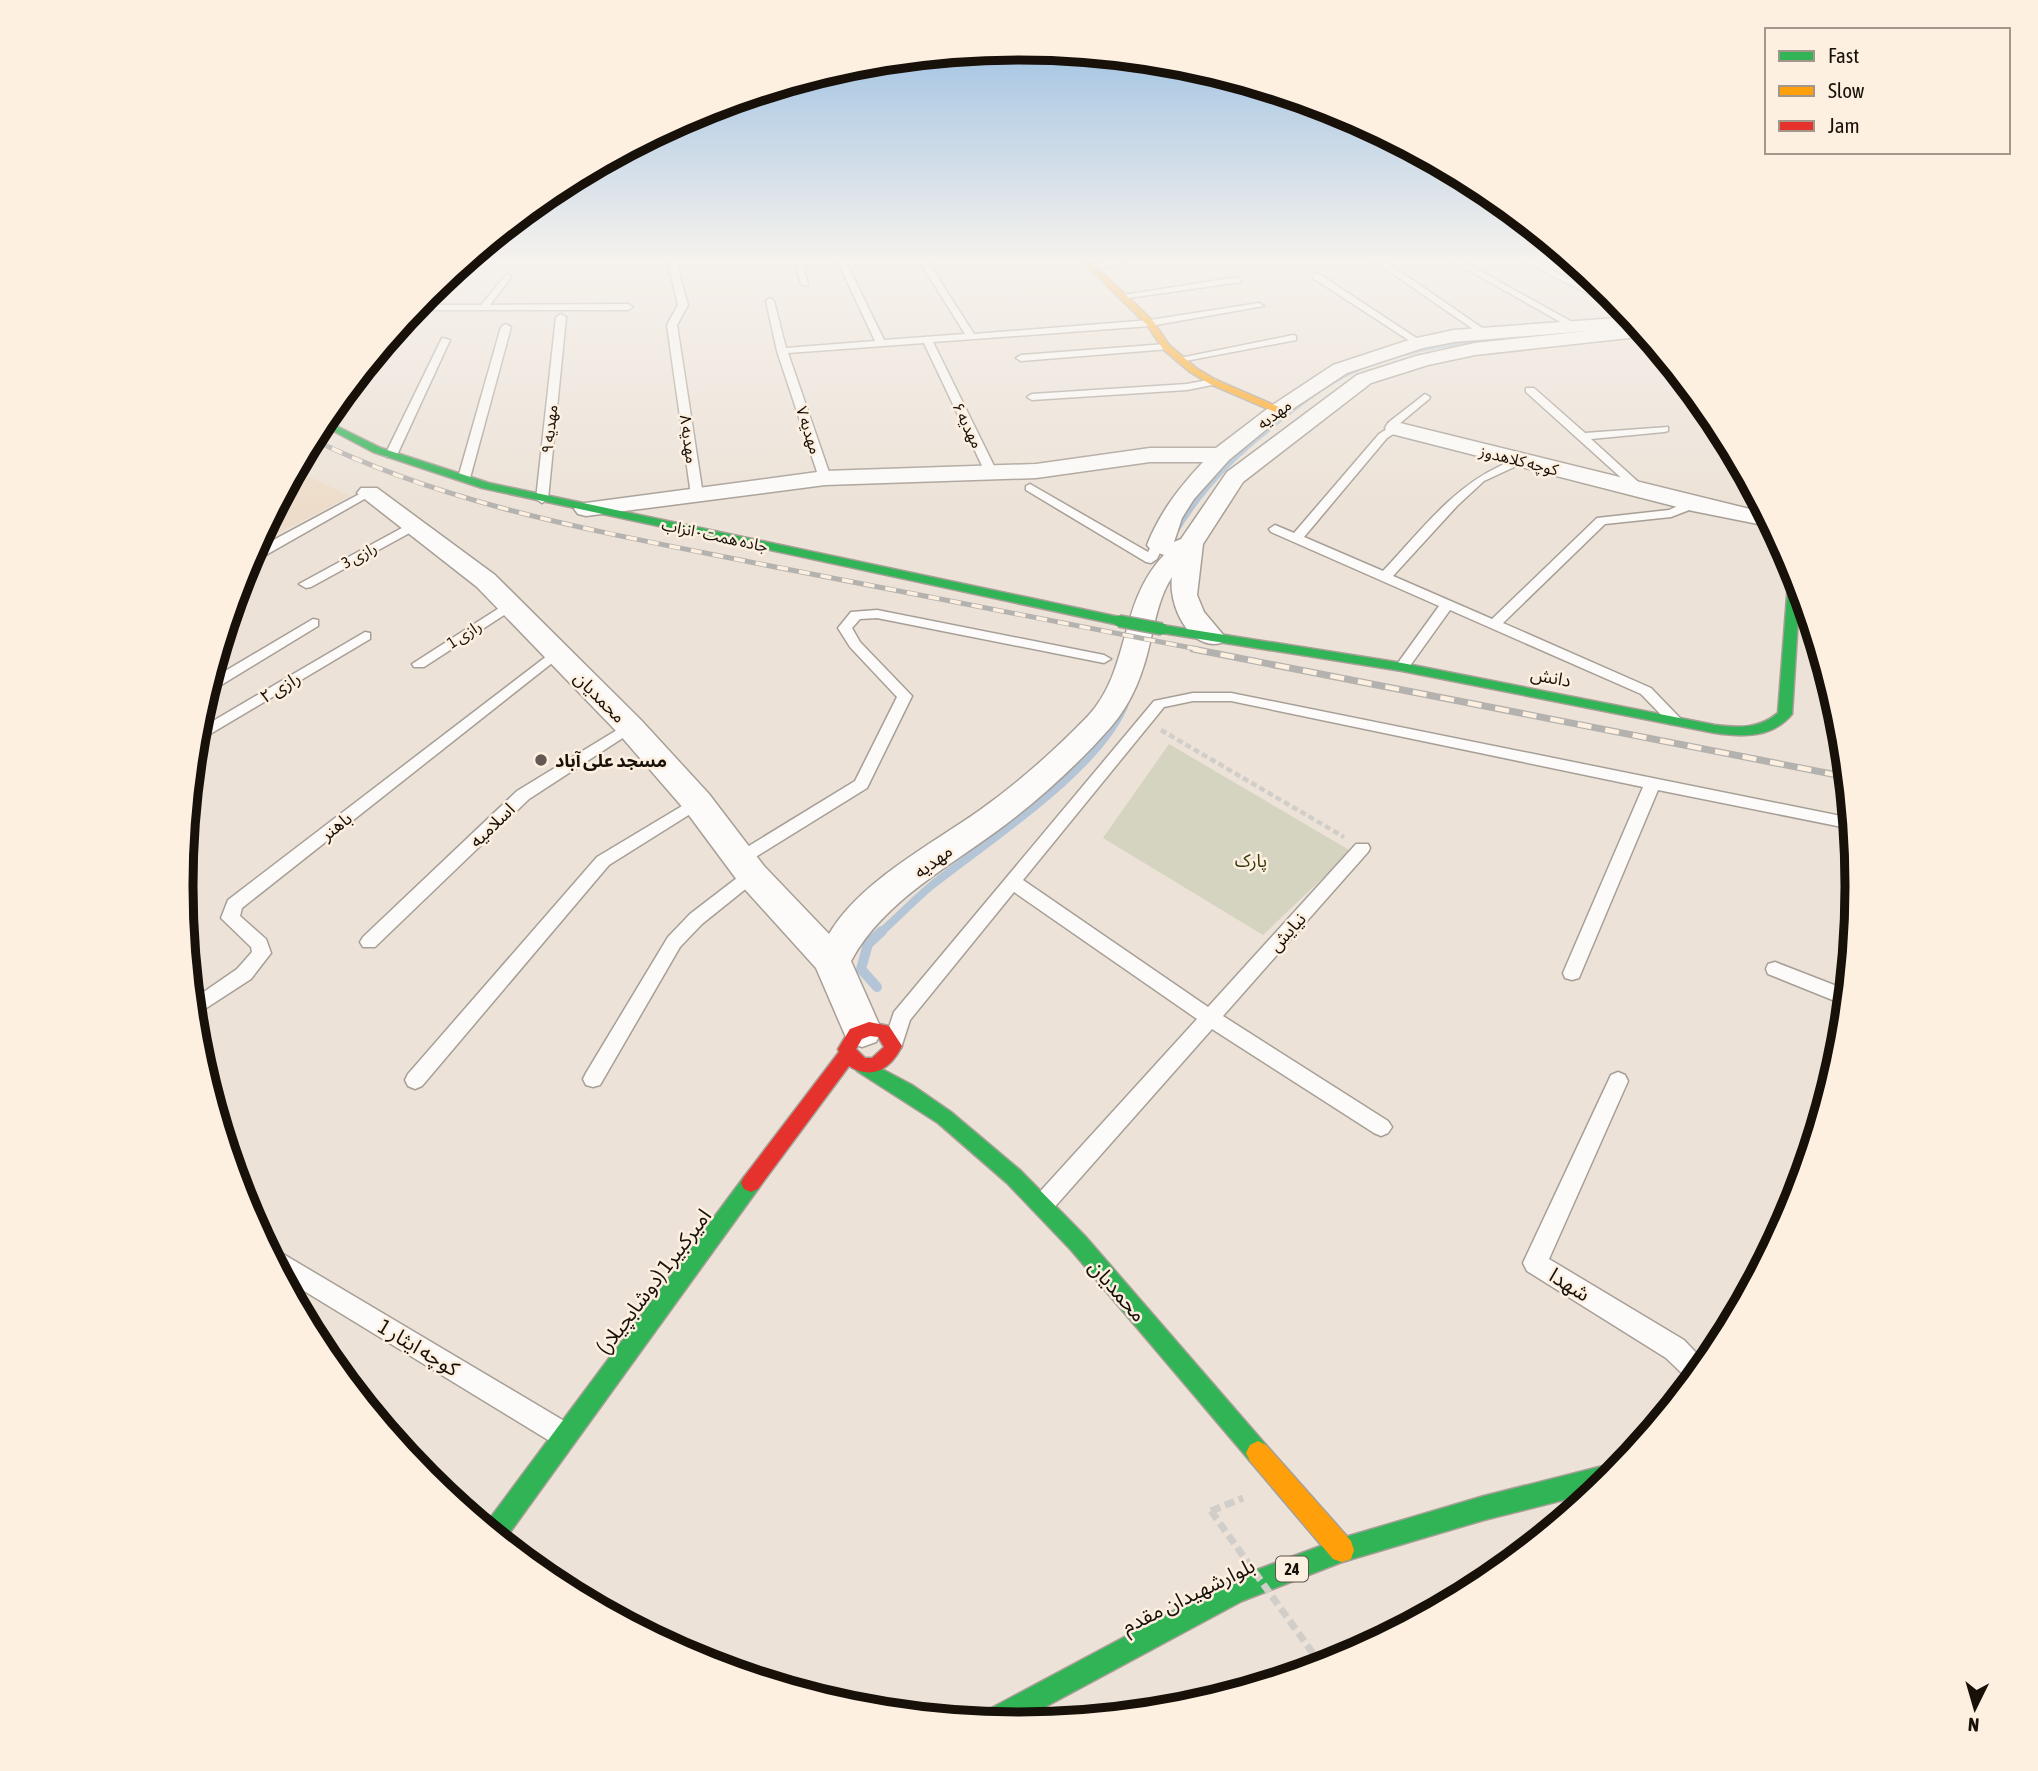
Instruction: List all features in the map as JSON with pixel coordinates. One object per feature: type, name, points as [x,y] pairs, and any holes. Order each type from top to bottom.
[{"type":"street","name":"مهدیه","points":[[832,961],[839,943],[876,904],[1017,799],[1101,720],[1122,691],[1140,636],[1149,594],[1169,563],[1185,495],[1221,456],[1278,410],[1340,369],[1414,345]]},
{"type":"street","points":[[1211,637],[1185,606],[1184,588],[1174,543],[1235,477],[1364,379],[1423,360],[1475,349],[1516,345]]},
{"type":"street","points":[[1166,347],[1213,382],[1278,410],[1309,419]]},
{"type":"street","name":"جاده همت - انزاب","points":[[331,428],[391,455],[542,499],[1161,629]]},
{"type":"street","name":"کوچه کلاهدوز","points":[[1396,428],[1759,519]]},
{"type":"street","points":[[586,509],[825,478],[1036,471],[1150,455],[1221,456]]},
{"type":"street","name":"محمدیان","points":[[369,493],[486,581],[510,605],[630,727],[696,802],[746,867],[832,961]]},
{"type":"street","name":"دانش","points":[[1161,629],[1402,667],[1754,734],[1774,726],[1785,714],[1793,599]]},
{"type":"street","points":[[832,961],[855,1042],[851,1059],[863,1066],[884,1062],[893,1046]]},
{"type":"street","points":[[855,1042],[883,1031],[904,1069],[964,1133]]},
{"type":"street","name":"امیرکبیر1 (دوشابچیلار)","points":[[499,1527],[855,1042]]},
{"type":"street","name":"محمدیان","points":[[863,1066],[898,1082],[964,1133],[1044,1203],[1342,1550]]},
{"type":"street","name":"بلوارشهیدان مقدم","points":[[1013,1712],[1235,1591],[1342,1550],[1484,1508],[1591,1481]]},
{"type":"lane","points":[[391,455],[443,345]]},
{"type":"lane","points":[[464,478],[501,345]]},
{"type":"lane","name":"مهدیه ۹","points":[[542,499],[558,345]]},
{"type":"lane","name":"مهدیه ۸","points":[[675,345],[697,495]]},
{"type":"lane","name":"مهدیه ۷","points":[[780,345],[825,478]]},
{"type":"lane","points":[[782,351],[861,345]]},
{"type":"lane","name":"مهدیه ۶","points":[[929,345],[991,472]]},
{"type":"lane","points":[[1180,359],[1257,345]]},
{"type":"lane","points":[[1020,358],[1166,347]]},
{"type":"lane","points":[[1032,397],[1187,387],[1213,382]]},
{"type":"lane","name":"کوچه کلاهدوز","points":[[1530,390],[1642,491]]},
{"type":"lane","points":[[1296,538],[1384,436],[1396,428],[1393,424],[1425,397]]},
{"type":"lane","points":[[1582,437],[1664,429]]},
{"type":"lane","points":[[1386,576],[1453,502],[1480,479],[1521,460]]},
{"type":"lane","points":[[1030,488],[1152,559],[1174,543]]},
{"type":"lane","points":[[265,549],[369,493]]},
{"type":"lane","points":[[1495,623],[1601,521],[1671,513],[1693,504]]},
{"type":"lane","name":"رازی 3","points":[[306,583],[411,527]]},
{"type":"lane","points":[[1275,529],[1646,691],[1675,721]]},
{"type":"lane","points":[[1402,667],[1448,603]]},
{"type":"lane","name":"رازی 1","points":[[419,663],[510,605]]},
{"type":"lane","points":[[593,1079],[674,942],[746,867],[861,784],[905,696],[855,644],[845,628],[856,615],[877,614],[1104,659]]},
{"type":"lane","points":[[219,680],[313,623]]},
{"type":"lane","name":"رازی ۲","points":[[208,730],[365,636]]},
{"type":"lane","name":"باهنر","points":[[202,1003],[244,974],[262,953],[260,944],[230,918],[234,905],[556,653]]},
{"type":"lane","points":[[893,1046],[901,1017],[1159,704],[1193,697],[1230,697],[1842,822]]},
{"type":"lane","name":"اسلاميه","points":[[369,942],[523,795],[630,727]]},
{"type":"lane","points":[[1572,973],[1653,783]]},
{"type":"lane","points":[[415,1080],[603,860],[696,802]]},
{"type":"lane","name":"نیایش","points":[[1044,1203],[1363,848]]},
{"type":"lane","points":[[1013,882],[1210,1018],[1381,1127]]},
{"type":"lane","points":[[1775,969],[1838,995]]},
{"type":"lane","name":"شهدا","points":[[1618,1081],[1535,1263],[1675,1349],[1690,1366]]},
{"type":"lane","name":"کوچه ایثار 1","points":[[287,1268],[565,1435]]},
{"type":"path","points":[[1146,722],[1363,848]]},
{"type":"path","points":[[1242,1499],[1211,1511],[1316,1656]]},
{"type":"shaded area","points":[[303,474],[350,496],[270,537]]},
{"type":"green space","name":"پارک","points":[[1169,744],[1351,851],[1263,935],[1103,838]]},
{"type":"waterway","points":[[1265,432],[1306,400],[1349,373],[1384,360],[1450,345]]},
{"type":"waterway","points":[[1174,534],[1216,477],[1267,430]]},
{"type":"waterway","points":[[880,933],[931,886],[1011,826],[1069,777],[1094,752],[1113,726],[1126,701]]},
{"type":"waterway","points":[[877,987],[861,969],[868,944],[882,931]]},
{"type":"railway","points":[[322,443],[417,482],[582,528],[1202,650]]},
{"type":"railway","points":[[1193,649],[1838,775]]},
{"type":"traffic: fast","points":[[332,427],[377,450],[486,486],[1119,621]]},
{"type":"traffic: fast","points":[[1162,629],[1402,667],[1715,729],[1753,731],[1769,726],[1785,714],[1793,599]]},
{"type":"traffic: fast","points":[[1119,621],[1162,629]]},
{"type":"traffic: fast","points":[[863,1066],[945,1117],[981,1146],[1047,1209],[1258,1453]]},
{"type":"traffic: fast","points":[[499,1527],[751,1183]]},
{"type":"traffic: fast","points":[[1010,1712],[1235,1591],[1342,1550],[1484,1508],[1591,1481]]},
{"type":"traffic: slow","points":[[1164,345],[1193,370],[1213,382],[1278,410]]},
{"type":"traffic: slow","points":[[1258,1453],[1342,1550]]},
{"type":"traffic: jam","points":[[869,1029],[883,1031],[893,1046],[884,1060],[878,1064],[864,1066],[857,1063],[847,1049],[856,1034],[869,1029]]},
{"type":"traffic: jam","points":[[751,1183],[848,1054]]},
{"type":"place","name":"مسجد علی آباد","points":[[541,760]]}]
